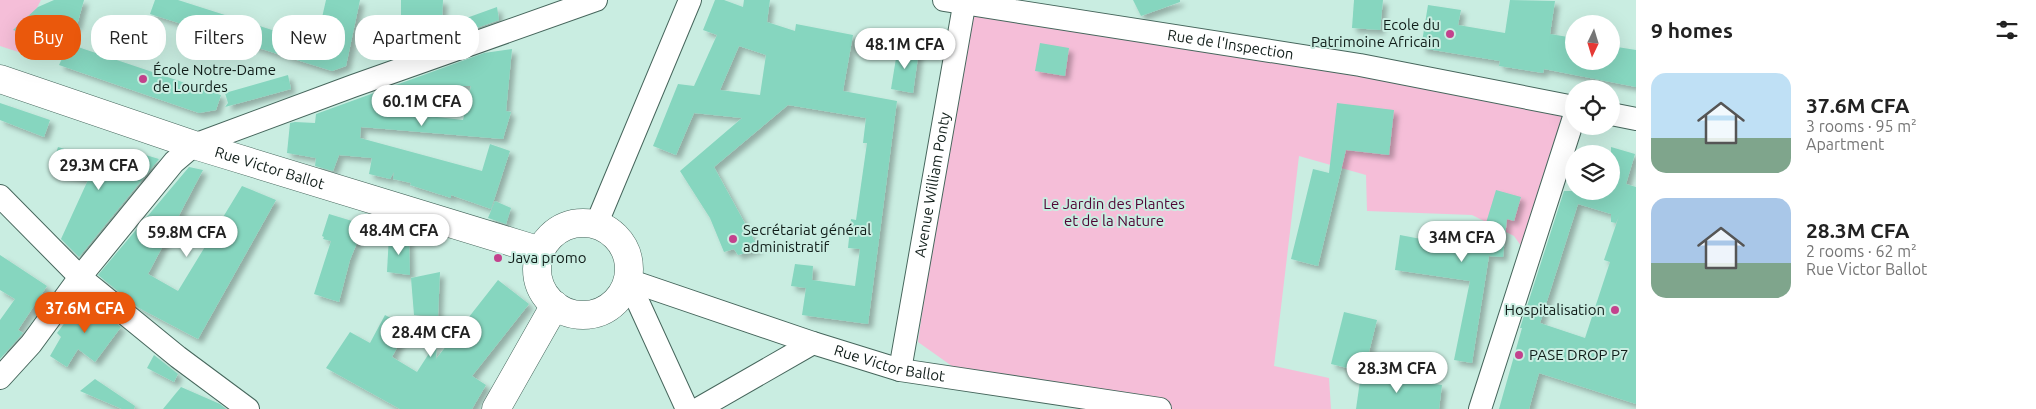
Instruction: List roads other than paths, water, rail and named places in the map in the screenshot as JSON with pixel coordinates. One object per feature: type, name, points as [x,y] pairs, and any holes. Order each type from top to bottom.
[{"type":"main road","name":"Rue Victor Ballot","points":[[0,79],[194,145],[541,251]]},
{"type":"main road","points":[[576,224],[596,225],[610,232],[621,243],[629,264],[628,280],[617,300],[598,312],[576,314],[556,305],[545,294],[539,281],[537,266],[541,251],[552,235],[563,227],[576,224]]},
{"type":"main road","points":[[496,409],[556,305]]},
{"type":"street","points":[[0,378],[31,344],[80,277],[174,162],[194,145],[353,86],[596,0]]},
{"type":"street","points":[[596,225],[690,0]]},
{"type":"street","name":"Rue de l'Inspection","points":[[958,1],[1360,65],[1565,105]]},
{"type":"street","name":"Avenue William Ponty","points":[[900,370],[958,1]]},
{"type":"street","points":[[1620,115],[1636,118]]},
{"type":"street","points":[[1482,404],[1568,135]]},
{"type":"street","points":[[0,196],[80,277],[178,357],[248,409]]},
{"type":"street","points":[[628,280],[687,409]]},
{"type":"street","name":"Rue Victor Ballot","points":[[628,280],[813,343],[900,370],[1160,409]]},
{"type":"street","points":[[698,409],[813,343]]},
{"type":"place","name":"Ecole du Patrimoine Africain","points":[[1450,34]]},
{"type":"place","name":"École Notre-Dame de Lourdes","points":[[143,79]]},
{"type":"place","name":"Secrétariat général administratif","points":[[733,239]]},
{"type":"place","name":"Java promo","points":[[498,258]]},
{"type":"place","name":"Hospitalisation","points":[[1615,310]]},
{"type":"place","name":"PASE DROP P7","points":[[1519,355]]},
{"type":"park label","name":"Le Jardin des Plantes et de la Nature","points":[[1114,212]]}]
